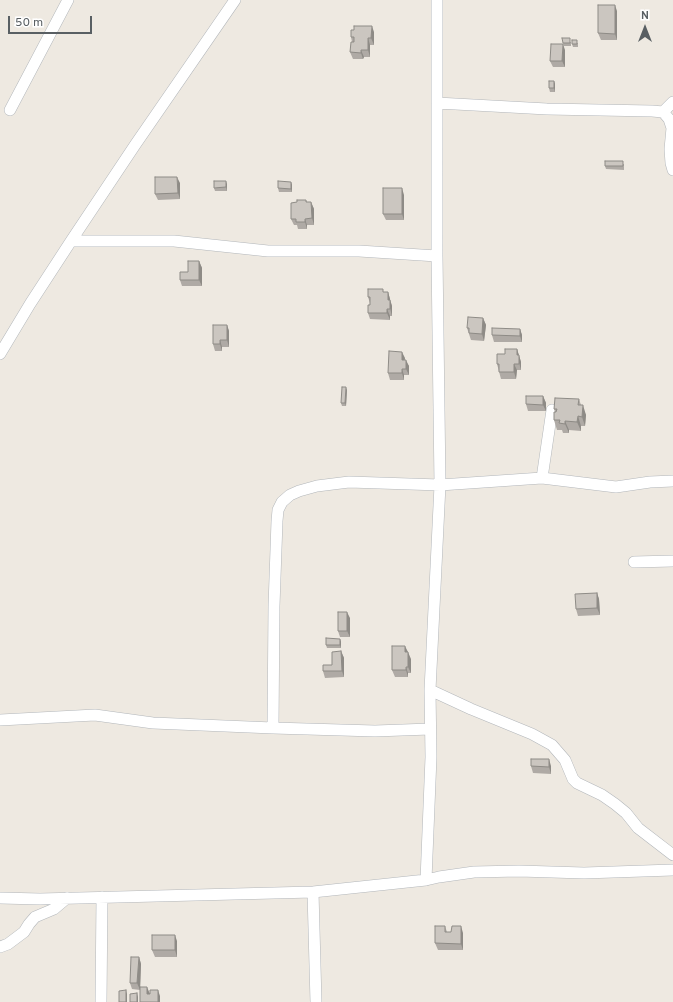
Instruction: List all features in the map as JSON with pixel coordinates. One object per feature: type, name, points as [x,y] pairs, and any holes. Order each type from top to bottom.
[{"type":"street","points":[[10,110],[68,0]]},
{"type":"street","points":[[0,354],[70,241],[235,0]]},
{"type":"street","points":[[426,880],[431,757],[430,690],[440,485],[437,256],[437,0]]},
{"type":"street","points":[[663,112],[673,102]]},
{"type":"street","points":[[437,103],[663,112],[669,119],[672,128],[670,149],[673,170]]},
{"type":"street","points":[[70,241],[174,241],[268,251],[358,251],[437,256]]},
{"type":"street","points":[[542,478],[552,410]]},
{"type":"street","points":[[273,728],[274,606],[277,521],[278,510],[282,502],[290,495],[299,491],[333,483],[349,482],[440,485],[542,478],[616,487],[650,482],[673,481]]},
{"type":"street","points":[[634,562],[673,561]]},
{"type":"street","points":[[430,690],[471,709],[532,734],[552,745],[565,760],[573,779],[577,783],[602,795],[615,804],[626,813],[638,828],[673,855]]},
{"type":"street","points":[[0,720],[95,715],[153,723],[375,731],[430,729]]},
{"type":"street","points":[[0,898],[40,899],[313,892],[426,880],[474,872],[519,871],[584,873],[673,870]]},
{"type":"street","points":[[313,892],[316,1002]]},
{"type":"street","points":[[101,1002],[102,897]]},
{"type":"street","points":[[0,947],[8,944],[24,932],[35,918],[54,909],[67,898]]},
{"type":"building","points":[[598,5],[615,5],[615,34],[598,33]]},
{"type":"building","points":[[354,26],[372,26],[371,38],[368,38],[368,50],[361,50],[361,53],[350,52],[351,42],[354,42],[354,37],[351,37],[351,30],[354,30]]},
{"type":"building","points":[[562,38],[570,38],[570,43],[563,43]]},
{"type":"building","points":[[572,40],[577,40],[577,44],[572,44]]},
{"type":"building","points":[[551,44],[563,44],[562,61],[550,61]]},
{"type":"building","points":[[549,81],[554,81],[554,88],[549,88]]},
{"type":"building","points":[[605,161],[623,161],[623,166],[605,166]]},
{"type":"building","points":[[155,177],[177,177],[178,193],[155,194]]},
{"type":"building","points":[[214,181],[226,181],[226,187],[214,188]]},
{"type":"building","points":[[278,181],[291,182],[291,189],[278,188]]},
{"type":"building","points":[[383,188],[402,188],[402,214],[383,214]]},
{"type":"building","points":[[297,200],[306,200],[306,202],[311,202],[312,218],[305,219],[305,222],[296,222],[296,219],[291,219],[291,203],[297,202]]},
{"type":"building","points":[[188,261],[199,261],[199,280],[180,280],[180,272],[188,272]]},
{"type":"building","points":[[368,289],[383,289],[383,292],[388,292],[390,309],[387,309],[387,313],[368,313],[370,297],[368,297]]},
{"type":"building","points":[[468,317],[483,318],[482,334],[469,333],[469,328],[467,328]]},
{"type":"building","points":[[213,325],[227,325],[227,340],[220,340],[220,344],[213,344]]},
{"type":"building","points":[[492,328],[520,329],[520,336],[492,335]]},
{"type":"building","points":[[505,349],[517,349],[519,364],[514,364],[514,372],[499,372],[497,354],[505,354]]},
{"type":"building","points":[[389,351],[402,352],[402,360],[406,360],[406,369],[402,369],[402,373],[388,373]]},
{"type":"building","points":[[342,387],[346,387],[345,403],[341,403]]},
{"type":"building","points":[[526,396],[543,396],[543,405],[526,404]]},
{"type":"building","points":[[555,398],[579,399],[578,405],[583,405],[582,417],[578,416],[577,422],[565,421],[565,424],[559,423],[560,420],[554,420],[554,412],[556,412],[557,409],[554,409]]},
{"type":"building","points":[[597,593],[597,608],[576,609],[575,594]]},
{"type":"building","points":[[338,612],[347,612],[347,631],[338,631]]},
{"type":"building","points":[[326,638],[340,639],[340,645],[326,645]]},
{"type":"building","points":[[392,646],[405,646],[405,652],[408,652],[408,667],[406,667],[406,670],[392,670]]},
{"type":"building","points":[[341,651],[342,671],[323,671],[323,665],[332,665],[332,652]]},
{"type":"building","points":[[531,759],[549,759],[549,767],[531,766]]},
{"type":"building","points":[[435,926],[445,926],[445,932],[451,932],[452,926],[461,926],[461,944],[435,943]]},
{"type":"building","points":[[152,935],[175,935],[175,950],[152,950]]},
{"type":"building","points":[[131,957],[139,957],[137,983],[130,983]]},
{"type":"building","points":[[140,987],[147,987],[147,994],[150,994],[150,990],[158,990],[158,1002],[140,1002]]},
{"type":"building","points":[[126,990],[126,1002],[119,1002],[119,991]]},
{"type":"building","points":[[137,993],[137,1002],[130,1002],[130,994]]}]
